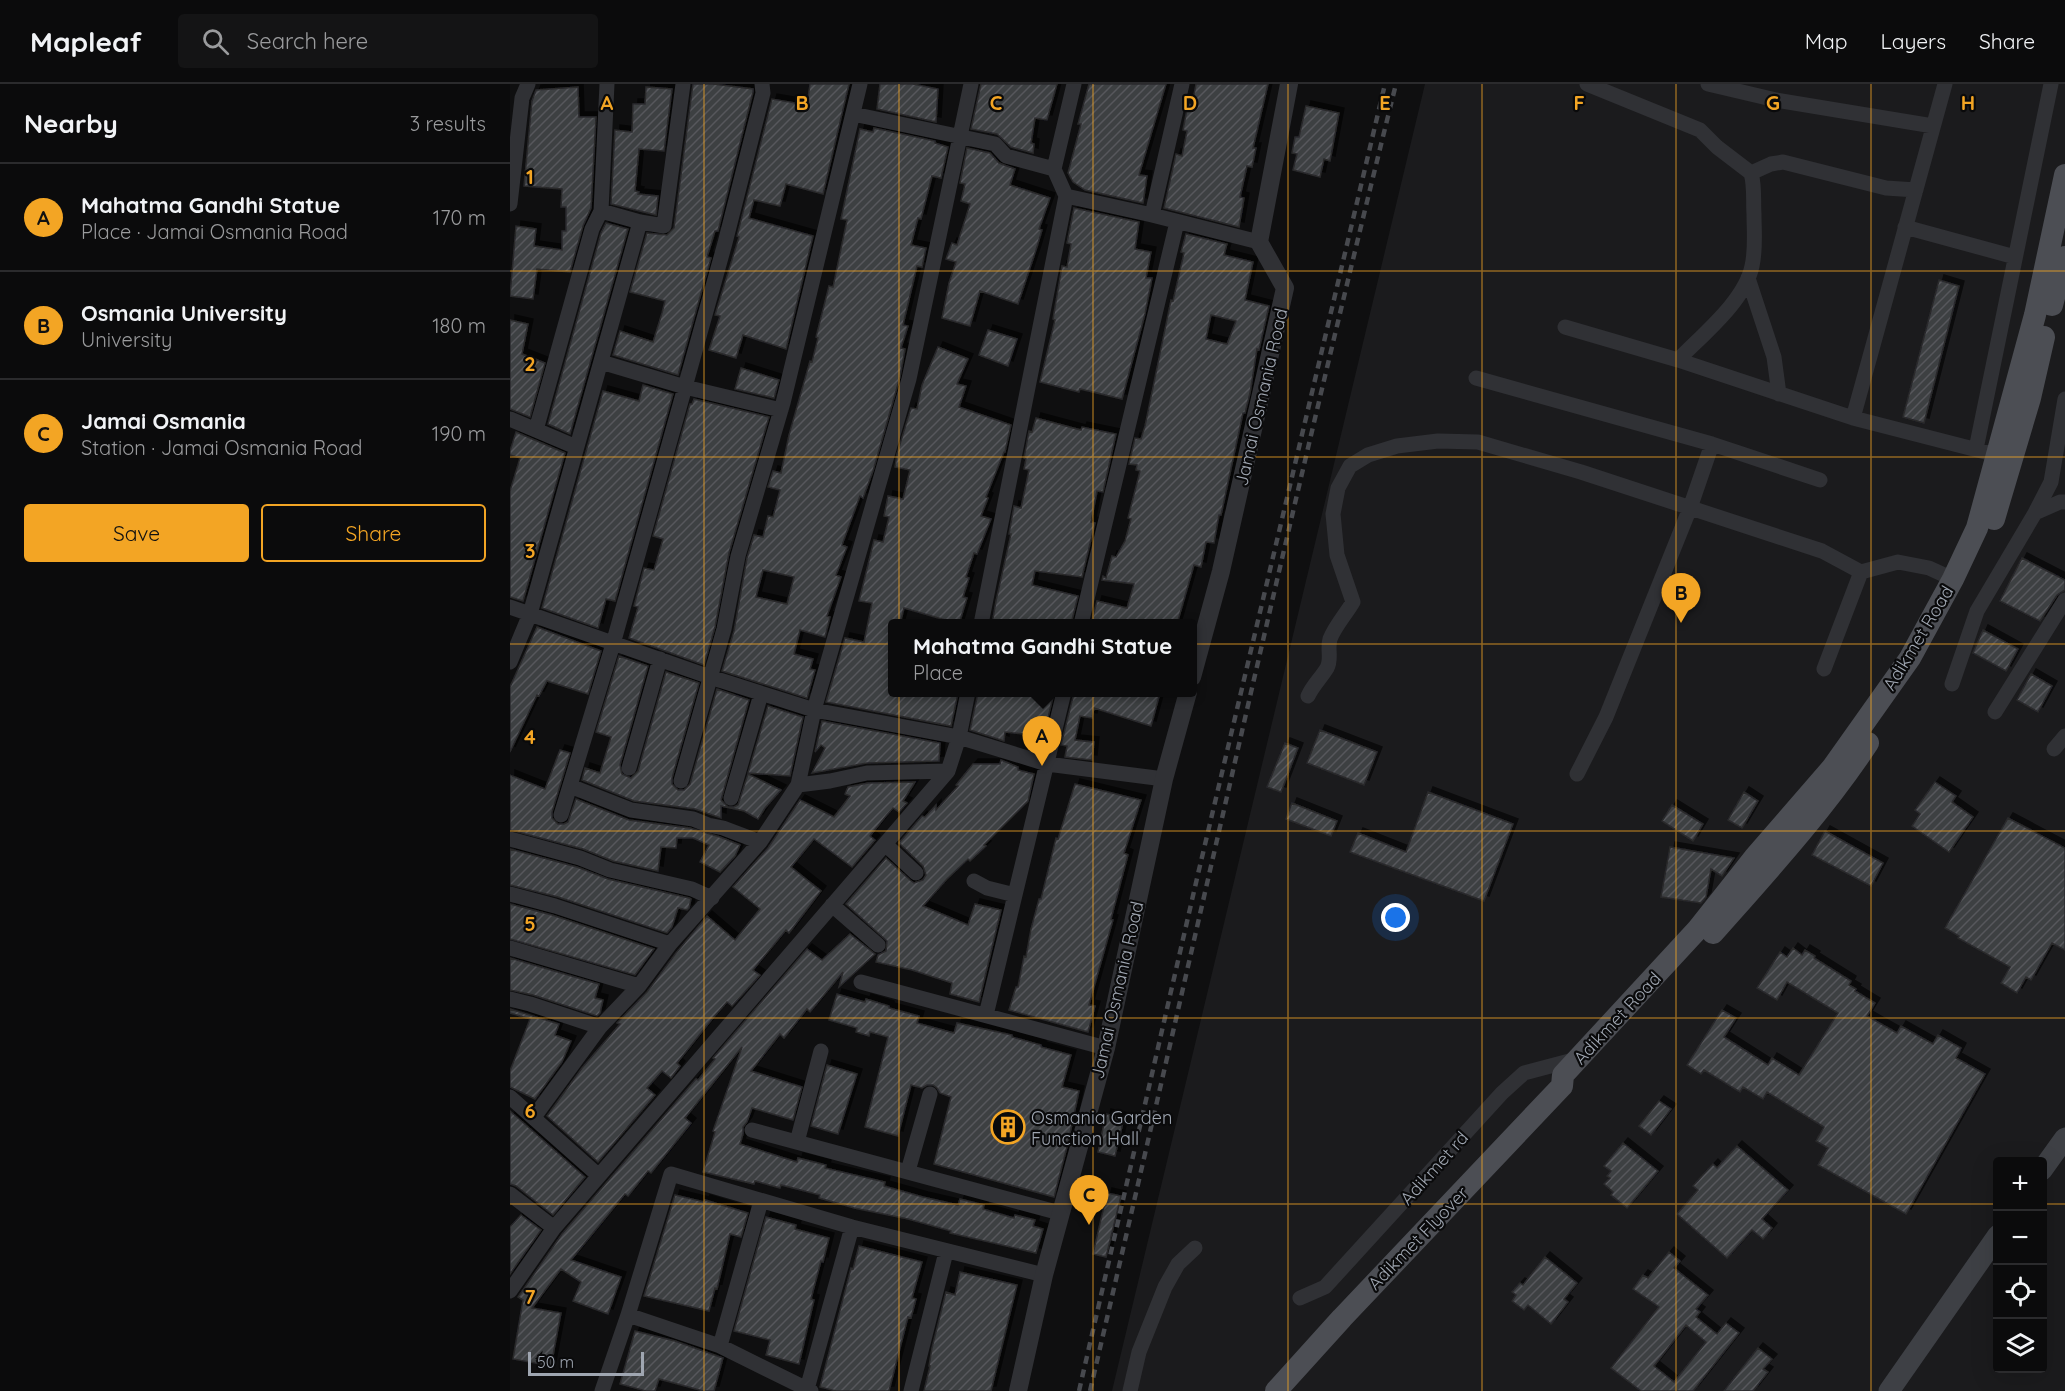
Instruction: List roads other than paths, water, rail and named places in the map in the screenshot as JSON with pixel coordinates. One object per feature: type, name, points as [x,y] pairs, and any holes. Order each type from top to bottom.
[{"type":"main road","name":"Adikmet Road","points":[[1558,1091],[1563,1075],[1694,933],[1754,858],[1832,768],[1910,658],[1953,579],[1977,528],[1986,452],[2035,315],[2065,175]]},
{"type":"main road","name":"Adikmet Road","points":[[1558,1091],[1574,1085],[1770,869],[1849,771],[1921,665],[1966,585],[1990,533],[2027,408],[2065,257]]},
{"type":"main road","name":"Adikmet Flyover","points":[[1276,1391],[1358,1301],[1558,1091]]},
{"type":"main road","points":[[2047,1164],[2065,1138]]},
{"type":"main road","points":[[1889,1391],[1993,1242]]},
{"type":"street","points":[[536,430],[592,229],[601,211],[607,84]]},
{"type":"street","points":[[601,211],[664,226],[683,84]]},
{"type":"street","points":[[561,815],[613,644],[725,243],[764,93],[762,84]]},
{"type":"street","points":[[681,781],[724,629],[738,556],[781,410],[860,84]]},
{"type":"street","points":[[534,1117],[600,1027],[639,986],[670,944],[760,842],[798,785],[814,710],[909,379],[971,84]]},
{"type":"street","points":[[982,619],[1065,196],[1054,169],[1074,84]]},
{"type":"street","points":[[1152,215],[1182,84]]},
{"type":"street","points":[[1065,196],[1259,242],[1289,84]]},
{"type":"street","points":[[1587,84],[1700,130],[1751,173],[1754,184],[1755,244],[1752,267],[1745,286],[1727,309],[1678,360]]},
{"type":"street","points":[[1708,84],[1776,100],[1933,126]]},
{"type":"street","points":[[1853,418],[1945,84]]},
{"type":"street","points":[[1565,327],[1678,360],[1853,418],[1986,452],[2015,257],[2051,84]]},
{"type":"street","points":[[510,204],[524,89]]},
{"type":"street","points":[[853,114],[995,144],[1006,156],[1054,169]]},
{"type":"street","points":[[1751,173],[1771,164],[1783,162],[1886,189],[1916,189]]},
{"type":"street","points":[[510,662],[530,614],[640,222]]},
{"type":"street","points":[[1082,619],[1177,222]]},
{"type":"street","points":[[1905,227],[2015,257]]},
{"type":"street","name":"Jamai Osmania Road","points":[[1197,659],[1221,571],[1285,288],[1259,242]]},
{"type":"street","points":[[1748,278],[1774,357],[1779,394]]},
{"type":"street","points":[[601,362],[685,387],[781,410]]},
{"type":"street","points":[[1476,378],[1712,444],[1820,480]]},
{"type":"street","points":[[1952,684],[1977,611],[2051,482],[2065,399]]},
{"type":"street","points":[[510,418],[576,447]]},
{"type":"street","points":[[1308,696],[1313,684],[1328,666],[1331,637],[1353,602],[1337,555],[1333,514],[1338,488],[1350,466],[1368,455],[1397,446],[1438,441],[1478,442],[1581,472],[1822,551],[1861,572],[1898,562],[1929,568],[1953,579]]},
{"type":"street","points":[[1577,774],[1606,717],[1690,508],[1712,444]]},
{"type":"street","points":[[2035,513],[2065,502]]},
{"type":"street","points":[[1824,669],[1861,572]]},
{"type":"street","points":[[1995,712],[2065,600]]},
{"type":"street","points":[[510,607],[710,677],[814,710],[959,737],[1047,764],[1164,779]]},
{"type":"street","points":[[629,768],[660,659]]},
{"type":"street","points":[[731,798],[761,694]]},
{"type":"street","points":[[510,1291],[554,1228],[948,771],[959,737],[967,697]]},
{"type":"street","points":[[987,1015],[1063,697]]},
{"type":"street","name":"Jamai Osmania Road","points":[[1018,1391],[1044,1275],[1106,1048],[1164,779],[1187,697]]},
{"type":"street","points":[[2054,749],[2065,736]]},
{"type":"street","points":[[798,785],[830,781],[867,772],[948,771]]},
{"type":"street","points":[[570,786],[631,810],[693,819],[760,842]]},
{"type":"street","points":[[510,839],[580,858],[610,870],[692,889],[712,898]]},
{"type":"street","points":[[885,844],[916,873]]},
{"type":"street","points":[[974,881],[987,888],[1016,895]]},
{"type":"street","points":[[510,894],[670,944]]},
{"type":"street","points":[[832,906],[878,945]]},
{"type":"street","points":[[510,948],[639,986]]},
{"type":"street","points":[[861,982],[1106,1048]]},
{"type":"street","points":[[510,999],[600,1027]]},
{"type":"street","points":[[796,1142],[821,1051]]},
{"type":"street","name":"Adikmet rd","points":[[1300,1298],[1325,1287],[1502,1093],[1524,1073],[1581,1058]]},
{"type":"street","points":[[908,1171],[930,1094]]},
{"type":"street","points":[[510,1097],[599,1176]]},
{"type":"street","points":[[752,1130],[1060,1213]]},
{"type":"street","points":[[602,1391],[628,1316],[671,1174],[852,1227],[1044,1275]]},
{"type":"street","points":[[510,1194],[554,1228]]},
{"type":"street","points":[[720,1346],[761,1201]]},
{"type":"street","points":[[628,1316],[720,1346],[809,1390],[852,1227]]},
{"type":"street","points":[[1130,1391],[1139,1352],[1165,1287],[1178,1264],[1195,1248]]},
{"type":"street","points":[[911,1391],[946,1252]]},
{"type":"railway","points":[[1079,1391],[1198,874],[1385,84]]},
{"type":"railway","points":[[1090,1391],[1279,573],[1396,84]]},
{"type":"place","name":"Osmania University","points":[[1681,623]]},
{"type":"place","name":"Mahatma Gandhi Statue","points":[[1042,766]]},
{"type":"place","name":"Osmania Garden Function Hall","points":[[1008,1127]]},
{"type":"place","name":"Jamai Osmania","points":[[1089,1225]]}]
